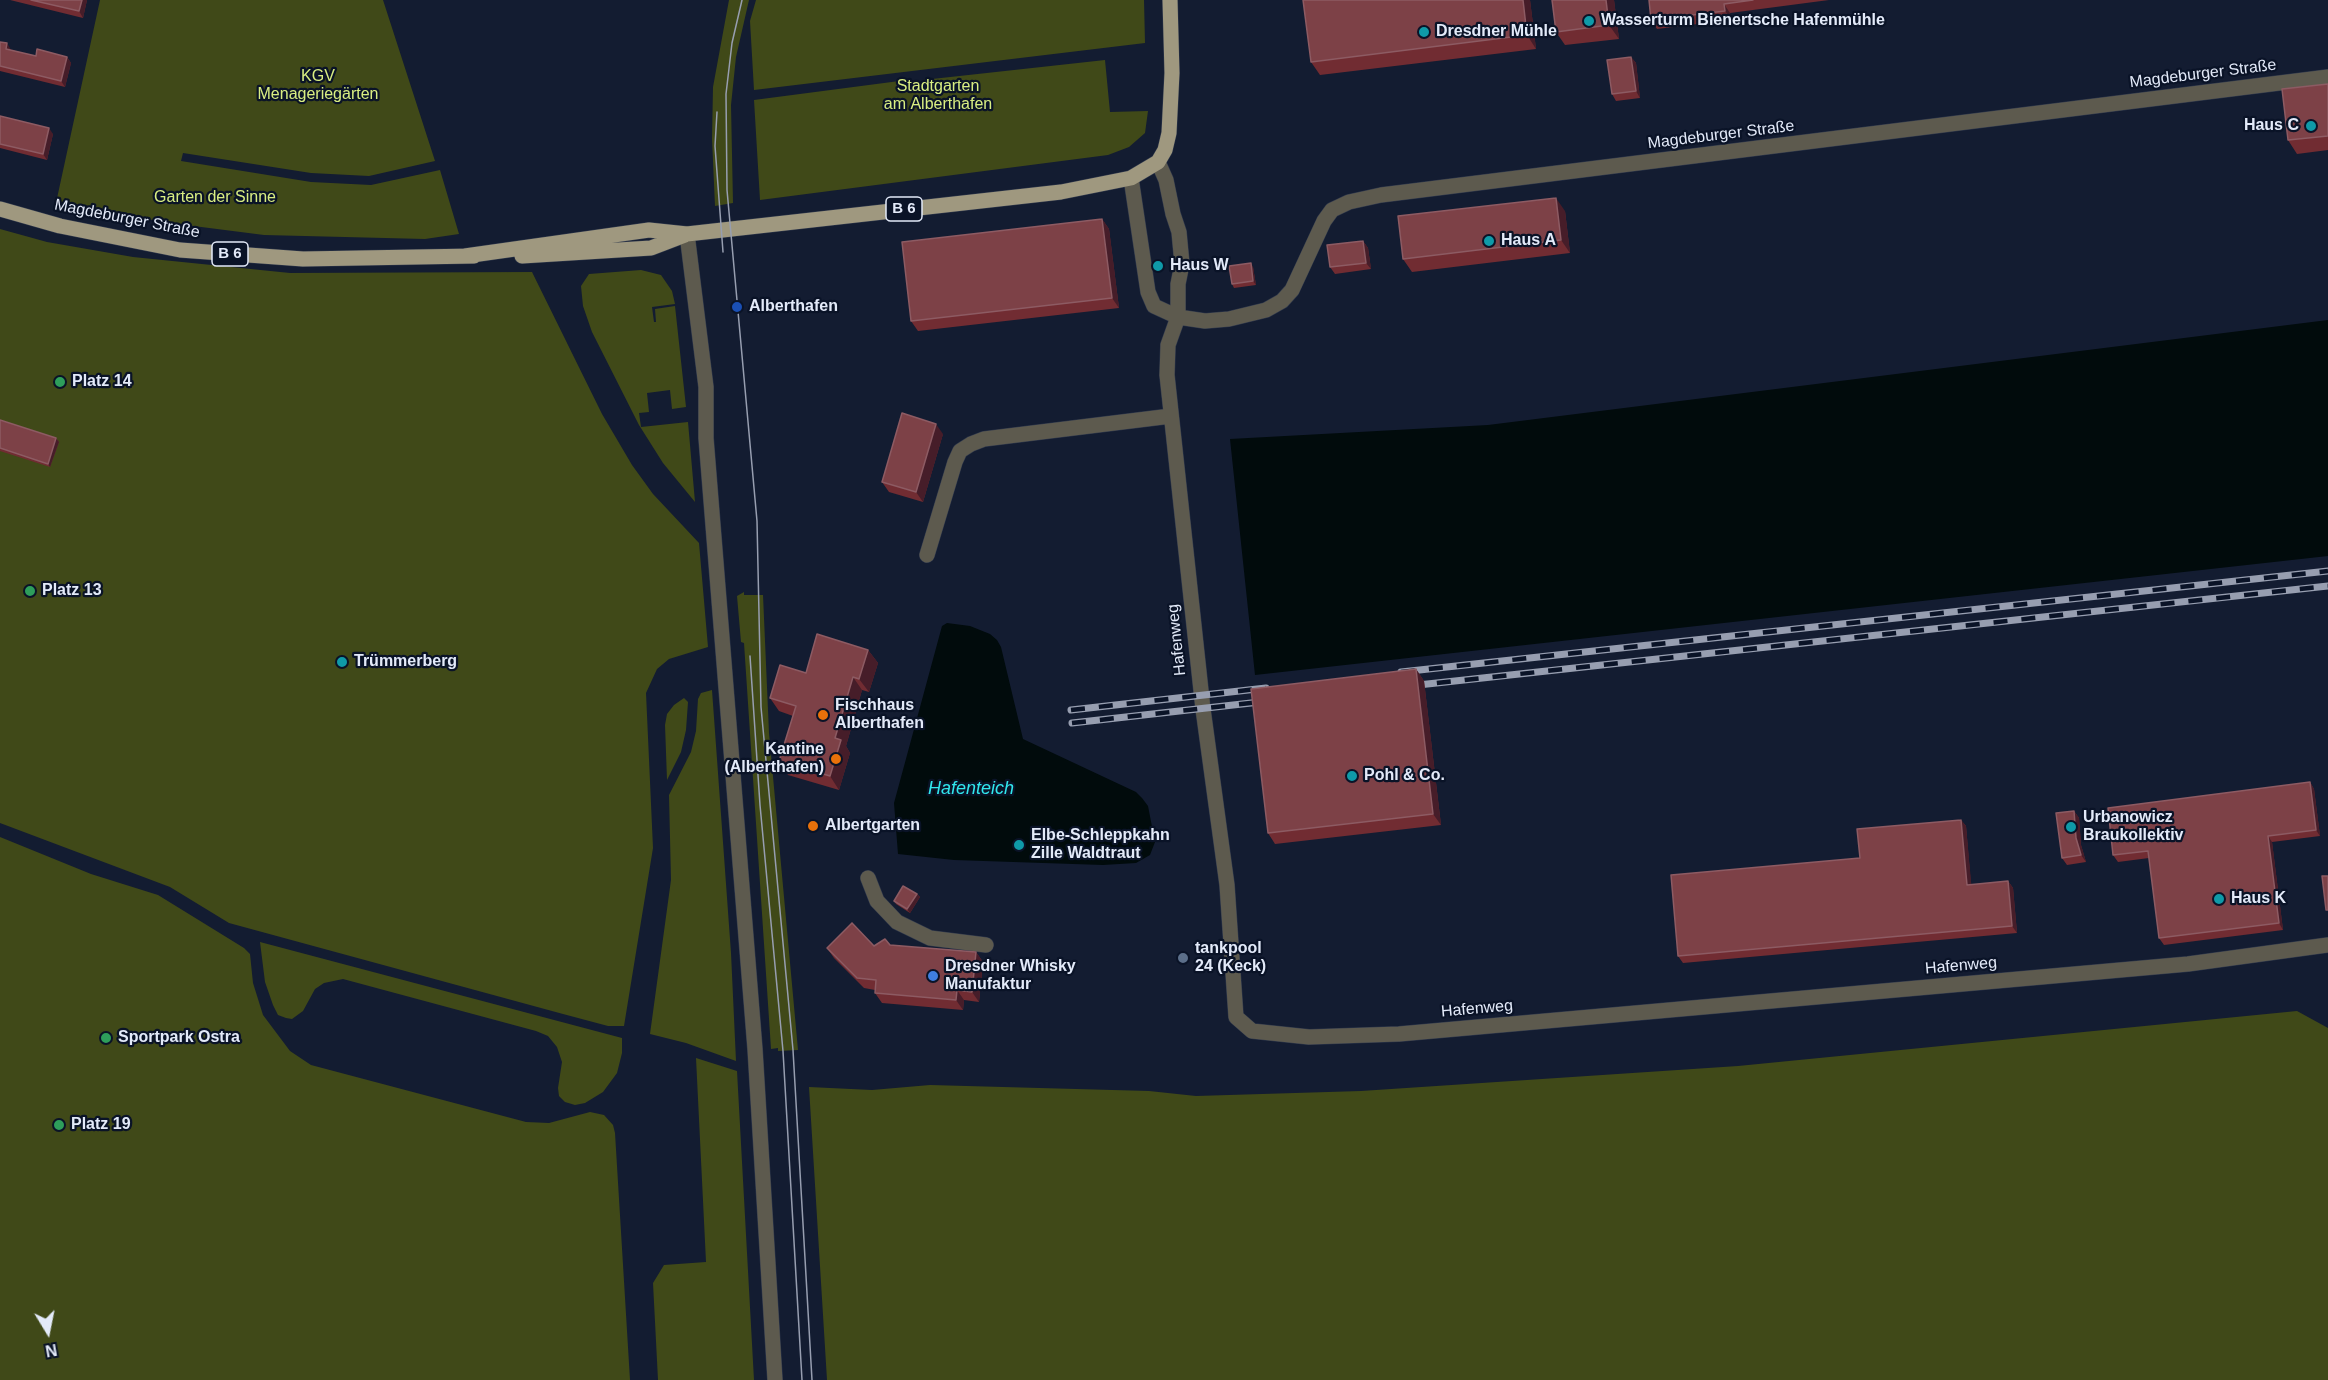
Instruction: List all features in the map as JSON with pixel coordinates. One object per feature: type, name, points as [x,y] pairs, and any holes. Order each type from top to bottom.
[{"type":"main road","points":[[1158,162],[1165,150],[1172,107],[1170,0]]},
{"type":"main road","name":"B 6","points":[[1131,178],[1158,162]]},
{"type":"main road","name":"Magdeburger Straße","points":[[0,209],[60,226],[180,250],[303,259],[555,256],[651,248],[687,234],[1062,192],[1131,178]]},
{"type":"street","name":"Magdeburger Straße","points":[[1131,178],[1148,292],[1154,306],[1178,317],[1205,321],[1229,319],[1266,310],[1282,301],[1292,291],[1324,221],[1332,210],[1349,202],[1370,197],[2328,77]]},
{"type":"street","points":[[1158,162],[1166,180],[1179,232],[1182,264],[1178,284],[1178,317]]},
{"type":"street","points":[[687,234],[698,304],[706,387],[706,438],[755,1049],[775,1380]]},
{"type":"street","name":"Hafenweg","points":[[1178,317],[1168,345],[1167,375],[1171,416],[1202,702],[1227,885],[1236,1017],[1252,1031],[1310,1037],[1399,1034],[2188,964],[2328,945]]},
{"type":"street","points":[[927,555],[955,462],[960,451],[971,444],[984,439],[1171,416]]},
{"type":"street","points":[[868,878],[877,901],[897,922],[930,938],[986,945]]},
{"type":"green space","name":"KGV Menageriegärten","points":[[100,0],[383,0],[435,161],[369,176],[311,173],[183,153],[181,161],[311,182],[371,185],[440,170],[459,234],[425,239],[264,235],[170,223],[56,203]]},
{"type":"green space","points":[[729,0],[749,0],[736,57],[731,105],[733,203],[715,206],[712,139],[713,87]]},
{"type":"green space","points":[[756,0],[1144,0],[1145,43],[754,90],[750,21]]},
{"type":"green space","name":"Stadtgarten am Alberthafen","points":[[1105,60],[1110,112],[1148,111],[1145,133],[1129,147],[1108,155],[760,200],[754,100],[907,80],[909,88],[923,86],[923,80]]},
{"type":"green space","points":[[0,229],[47,242],[133,257],[290,273],[532,272],[602,414],[632,465],[653,494],[699,543],[708,647],[669,659],[657,669],[646,693],[653,848],[624,1026],[608,1026],[229,923],[170,887],[0,823]]},
{"type":"green space","points":[[641,270],[661,275],[672,291],[675,304],[652,307],[654,322],[656,322],[655,309],[675,306],[686,407],[672,409],[670,390],[647,393],[649,412],[639,413],[641,427],[688,422],[695,502],[663,463],[639,425],[592,332],[583,306],[581,286],[589,274]]},
{"type":"green space","points":[[744,592],[744,595],[763,595],[769,733],[798,1050],[771,1049],[744,643],[741,642],[737,596]]},
{"type":"green space","points":[[712,690],[731,953],[736,1061],[686,1043],[650,1034],[671,880],[669,795],[691,752],[696,731],[698,699],[701,693]]},
{"type":"green space","points":[[684,698],[688,702],[686,730],[681,752],[667,780],[665,725],[667,714]]},
{"type":"green space","points":[[0,837],[91,874],[158,895],[244,948],[250,954],[253,983],[263,1015],[290,1051],[311,1065],[526,1122],[549,1123],[590,1112],[604,1115],[613,1125],[615,1133],[630,1380],[0,1380]]},
{"type":"green space","points":[[260,942],[622,1038],[622,1053],[617,1073],[603,1092],[585,1103],[575,1105],[565,1102],[559,1096],[558,1088],[562,1062],[557,1047],[548,1036],[343,979],[324,983],[315,989],[303,1011],[292,1019],[286,1018],[278,1015],[265,982]]},
{"type":"green space","points":[[2297,1011],[2328,1028],[2328,1380],[827,1380],[809,1087],[872,1090],[930,1085],[1149,1091],[1196,1096],[1361,1091],[1738,1066]]},
{"type":"green space","points":[[696,1058],[737,1071],[754,1380],[658,1380],[653,1283],[664,1265],[706,1262]]},
{"type":"water","points":[[2328,320],[2328,556],[1255,675],[1230,439],[1488,425]]},
{"type":"water","name":"Hafenteich","points":[[947,623],[970,626],[990,634],[997,640],[1001,647],[1023,739],[1136,792],[1142,798],[1148,806],[1155,842],[1150,855],[1136,863],[1103,865],[954,860],[898,854],[894,803],[942,626]]},
{"type":"building","points":[[31,0],[82,0],[79,11]]},
{"type":"building","name":"Dresdner Mühle","points":[[1303,0],[1523,0],[1527,35],[1311,62]]},
{"type":"building","points":[[1552,0],[1606,0],[1609,25],[1556,32]]},
{"type":"building","points":[[1649,0],[1753,0],[1724,4],[1725,11],[1651,20]]},
{"type":"building","points":[[0,42],[7,43],[6,49],[36,56],[37,49],[67,57],[61,81],[0,66]]},
{"type":"building","points":[[1631,57],[1636,91],[1612,94],[1607,60]]},
{"type":"building","points":[[2328,84],[2328,136],[2288,140],[2282,89]]},
{"type":"building","points":[[0,116],[49,128],[43,154],[0,144]]},
{"type":"building","name":"Haus A","points":[[1556,198],[1561,240],[1403,259],[1398,216]]},
{"type":"building","points":[[1102,219],[1112,298],[911,321],[902,242]]},
{"type":"building","points":[[1363,241],[1366,263],[1330,267],[1327,245]]},
{"type":"building","points":[[1251,263],[1253,281],[1232,284],[1229,266]]},
{"type":"building","points":[[902,413],[936,424],[916,492],[882,482]]},
{"type":"building","points":[[0,420],[56,438],[48,464],[0,448]]},
{"type":"building","name":"Fischhaus Alberthafen","points":[[817,634],[868,650],[859,679],[853,677],[835,738],[841,740],[830,776],[779,761],[796,706],[770,698],[780,665],[806,673]]},
{"type":"building","name":"Pohl & Co.","points":[[1416,669],[1433,814],[1268,833],[1251,689]]},
{"type":"building","points":[[2310,782],[2316,830],[2268,836],[2279,923],[2159,938],[2148,851],[2113,855],[2108,808]]},
{"type":"building","points":[[2074,811],[2076,838],[2081,855],[2062,858],[2056,813]]},
{"type":"building","points":[[1961,820],[1967,885],[2008,881],[2012,926],[1678,956],[1671,875],[1860,858],[1857,829]]},
{"type":"building","points":[[2322,876],[2328,876],[2328,910],[2326,910]]},
{"type":"building","points":[[903,886],[917,894],[907,909],[894,901]]},
{"type":"building","points":[[852,923],[874,946],[885,939],[890,945],[976,952],[972,992],[957,990],[956,1000],[875,993],[876,980],[857,978],[827,948]]},
{"type":"tram line","points":[[742,0],[732,43],[726,94],[727,190],[757,521],[761,707],[793,1050],[812,1380]]},
{"type":"tram line","points":[[717,112],[715,146],[723,252]]},
{"type":"tram line","points":[[750,656],[760,805],[783,1051],[802,1380]]},
{"type":"railway","points":[[1401,672],[2328,571]]},
{"type":"railway","points":[[1409,686],[2328,586]]},
{"type":"railway","points":[[1071,710],[1266,688]]},
{"type":"railway","points":[[1072,723],[1269,701]]},
{"type":"place","name":"Wasserturm Bienertsche Hafenmühle","points":[[1589,21]]},
{"type":"place","name":"Dresdner Mühle","points":[[1424,32]]},
{"type":"place","name":"Haus C","points":[[2311,126]]},
{"type":"place","name":"Haus A","points":[[1489,241]]},
{"type":"place","name":"Haus W","points":[[1158,266]]},
{"type":"place","name":"Alberthafen","points":[[737,307]]},
{"type":"place","name":"Platz 14","points":[[60,382]]},
{"type":"place","name":"Platz 13","points":[[30,591]]},
{"type":"place","name":"Trümmerberg","points":[[342,662]]},
{"type":"place","name":"Fischhaus Alberthafen","points":[[823,715]]},
{"type":"place","name":"Kantine (Alberthafen)","points":[[836,759]]},
{"type":"place","name":"Pohl & Co.","points":[[1352,776]]},
{"type":"place","name":"Albertgarten","points":[[813,826]]},
{"type":"place","name":"Urbanowicz Braukollektiv","points":[[2071,827]]},
{"type":"place","name":"Elbe-Schleppkahn Zille Waldtraut","points":[[1019,845]]},
{"type":"place","name":"Haus K","points":[[2219,899]]},
{"type":"place","name":"tankpool 24 (Keck)","points":[[1183,958]]},
{"type":"place","name":"Dresdner Whisky Manufaktur","points":[[933,976]]},
{"type":"place","name":"Sportpark Ostra","points":[[106,1038]]},
{"type":"place","name":"Platz 19","points":[[59,1125]]},
{"type":"park label","name":"Garten der Sinne","points":[[215,198]]}]
